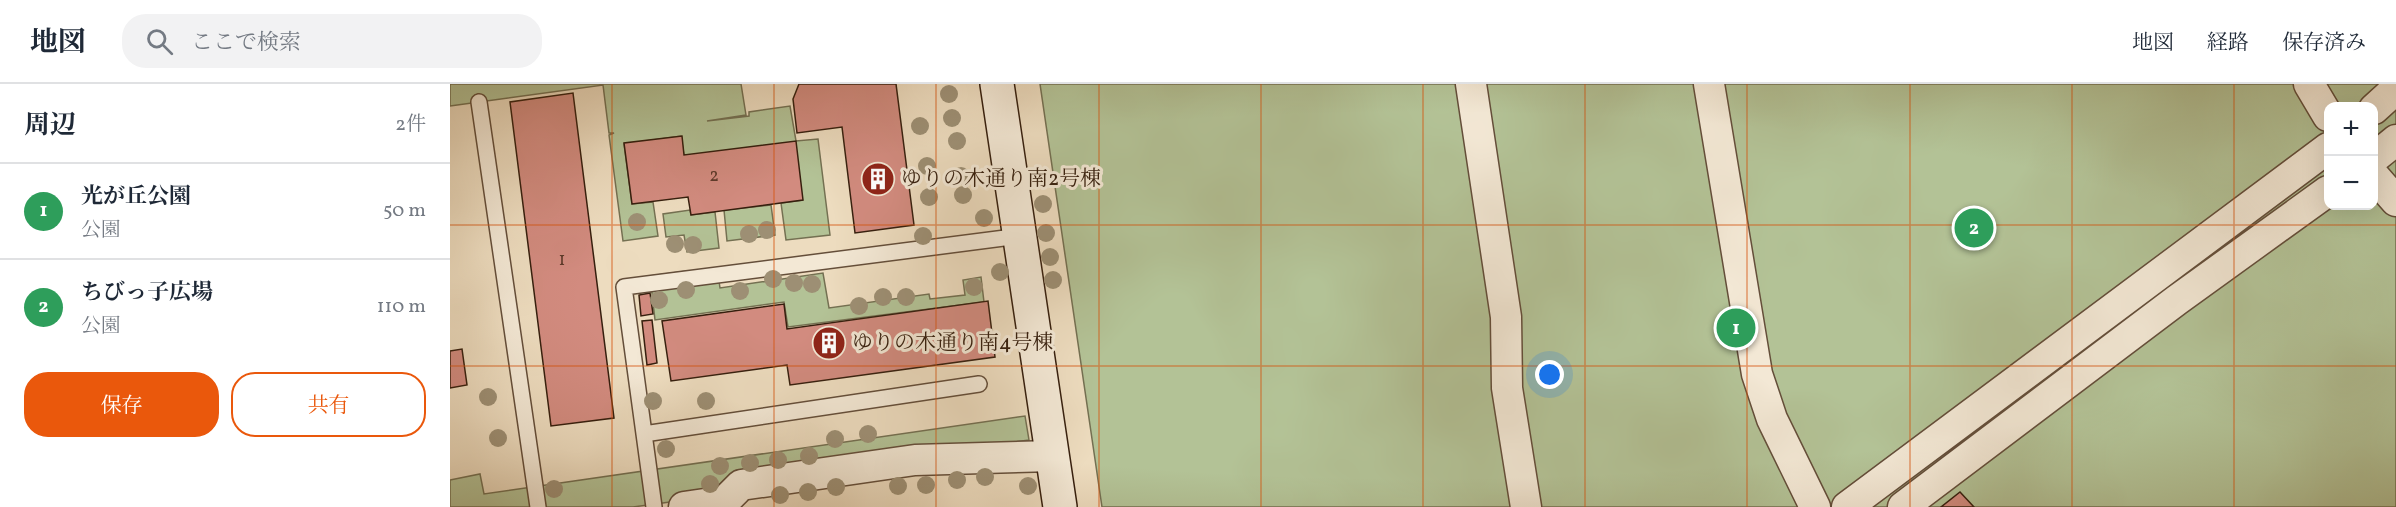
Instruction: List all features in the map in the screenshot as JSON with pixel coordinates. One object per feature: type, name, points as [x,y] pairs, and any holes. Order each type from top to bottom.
[{"type":"street","points":[[997,84],[1060,507]]},
{"type":"street","points":[[1471,84],[1506,317],[1507,388],[1526,507]]},
{"type":"street","points":[[1709,84],[1757,374],[1772,419],[1815,507]]},
{"type":"street","points":[[2309,84],[2324,109]]},
{"type":"street","points":[[2378,105],[2396,89]]},
{"type":"street","points":[[2376,156],[2396,140]]},
{"type":"street","points":[[1847,507],[2324,151]]},
{"type":"street","points":[[2378,181],[2396,201]]},
{"type":"street","points":[[1903,507],[2177,300],[2324,194]]},
{"type":"street","points":[[684,507],[725,501],[741,485],[903,462],[1053,456]]},
{"type":"lane","points":[[479,102],[538,507]]},
{"type":"lane","points":[[654,507],[624,287],[1020,236]]},
{"type":"lane","points":[[644,434],[979,384]]},
{"type":"green space","points":[[450,84],[741,84],[746,115],[707,121],[749,116],[749,112],[790,106],[796,141],[818,139],[830,235],[786,240],[781,203],[803,200],[684,155],[681,136],[624,144],[632,204],[653,202],[658,236],[623,241],[609,135],[614,133],[609,133],[603,85],[450,106]]},
{"type":"green space","points":[[1040,84],[2396,84],[2396,507],[1102,507]]},
{"type":"green space","points":[[771,205],[775,235],[727,241],[724,210]]},
{"type":"green space","points":[[690,210],[691,215],[715,212],[719,248],[687,252],[684,235],[666,237],[663,214]]},
{"type":"green space","points":[[686,271],[688,285],[719,281],[720,288],[823,273],[829,308],[929,294],[930,299],[965,295],[963,280],[981,277],[984,302],[788,327],[784,302],[655,320],[650,276]]},
{"type":"green space","points":[[1025,416],[1029,440],[738,480],[722,495],[633,507],[450,507],[450,480],[480,474],[484,494]]},
{"type":"building","name":"ゆりの木通り南2号棟","points":[[799,84],[896,84],[914,225],[855,233],[842,127],[797,133],[793,99]]},
{"type":"building","points":[[573,93],[614,418],[551,426],[510,102]]},
{"type":"building","points":[[682,136],[684,155],[796,141],[803,200],[691,215],[688,197],[632,204],[624,143]]},
{"type":"building","points":[[650,293],[653,314],[641,316],[639,295]]},
{"type":"building","name":"ゆりの木通り南4号棟","points":[[988,301],[995,357],[790,385],[787,365],[671,381],[662,321],[784,304],[787,329]]},
{"type":"building","points":[[652,320],[657,363],[647,365],[642,321]]},
{"type":"building","points":[[462,349],[467,385],[450,388],[450,351]]},
{"type":"building","points":[[1960,492],[1974,507],[1941,507]]},
{"type":"place","name":"ゆりの木通り南2号棟","points":[[878,179]]},
{"type":"place","name":"ちびっ子広場","points":[[1974,228]]},
{"type":"place","name":"光が丘公園","points":[[1736,328]]},
{"type":"place","name":"ゆりの木通り南4号棟","points":[[829,343]]}]
